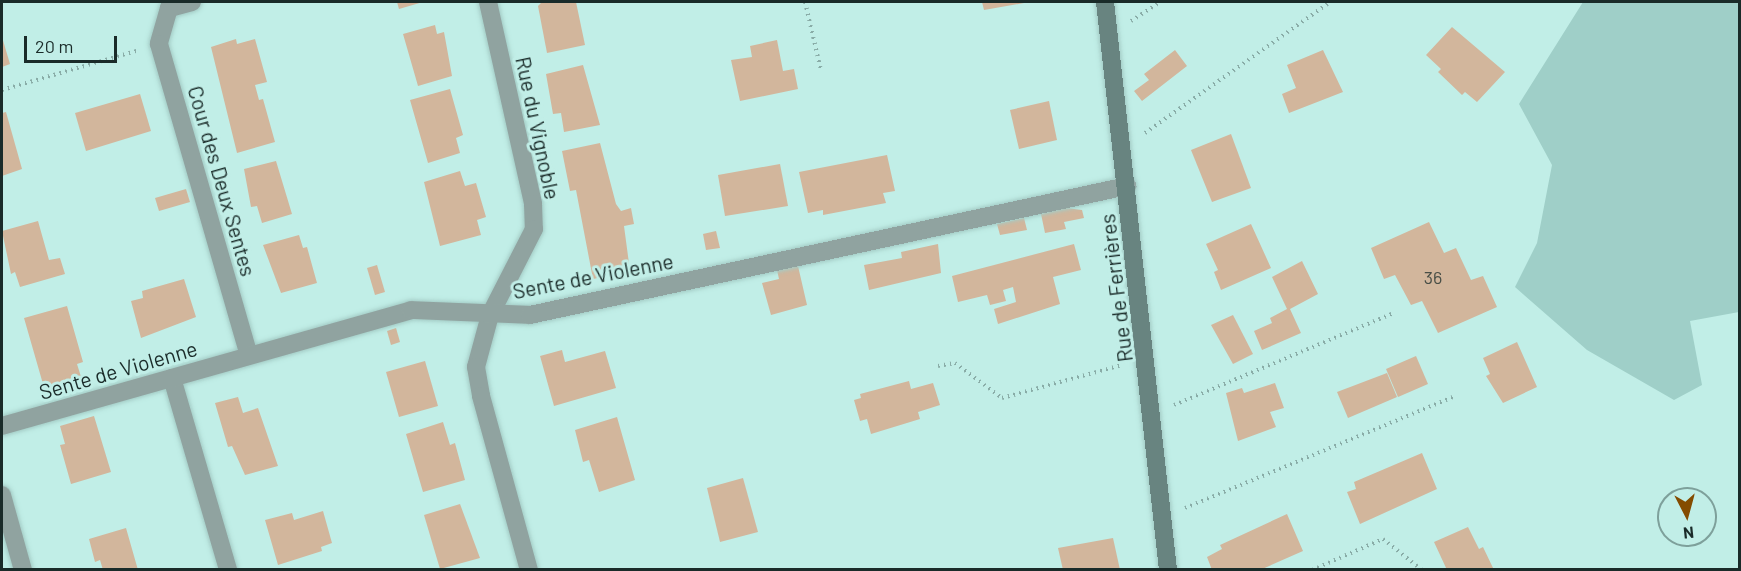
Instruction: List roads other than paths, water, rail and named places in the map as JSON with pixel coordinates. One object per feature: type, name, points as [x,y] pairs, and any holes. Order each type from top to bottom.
[{"type":"street","name":"Cour des Deux Sentes","points":[[192,2],[169,8],[159,44],[249,356]]},
{"type":"street","name":"Rue du Vignoble","points":[[488,2],[533,204],[534,229],[490,315],[476,366],[481,396],[530,570]]},
{"type":"street","name":"Rue de Ferrières","points":[[1105,2],[1147,358],[1168,570]]},
{"type":"street","name":"Sente de Violenne","points":[[2,426],[411,310],[530,315],[1127,186]]},
{"type":"street","points":[[172,378],[228,570]]},
{"type":"street","points":[[2,495],[23,570]]}]
